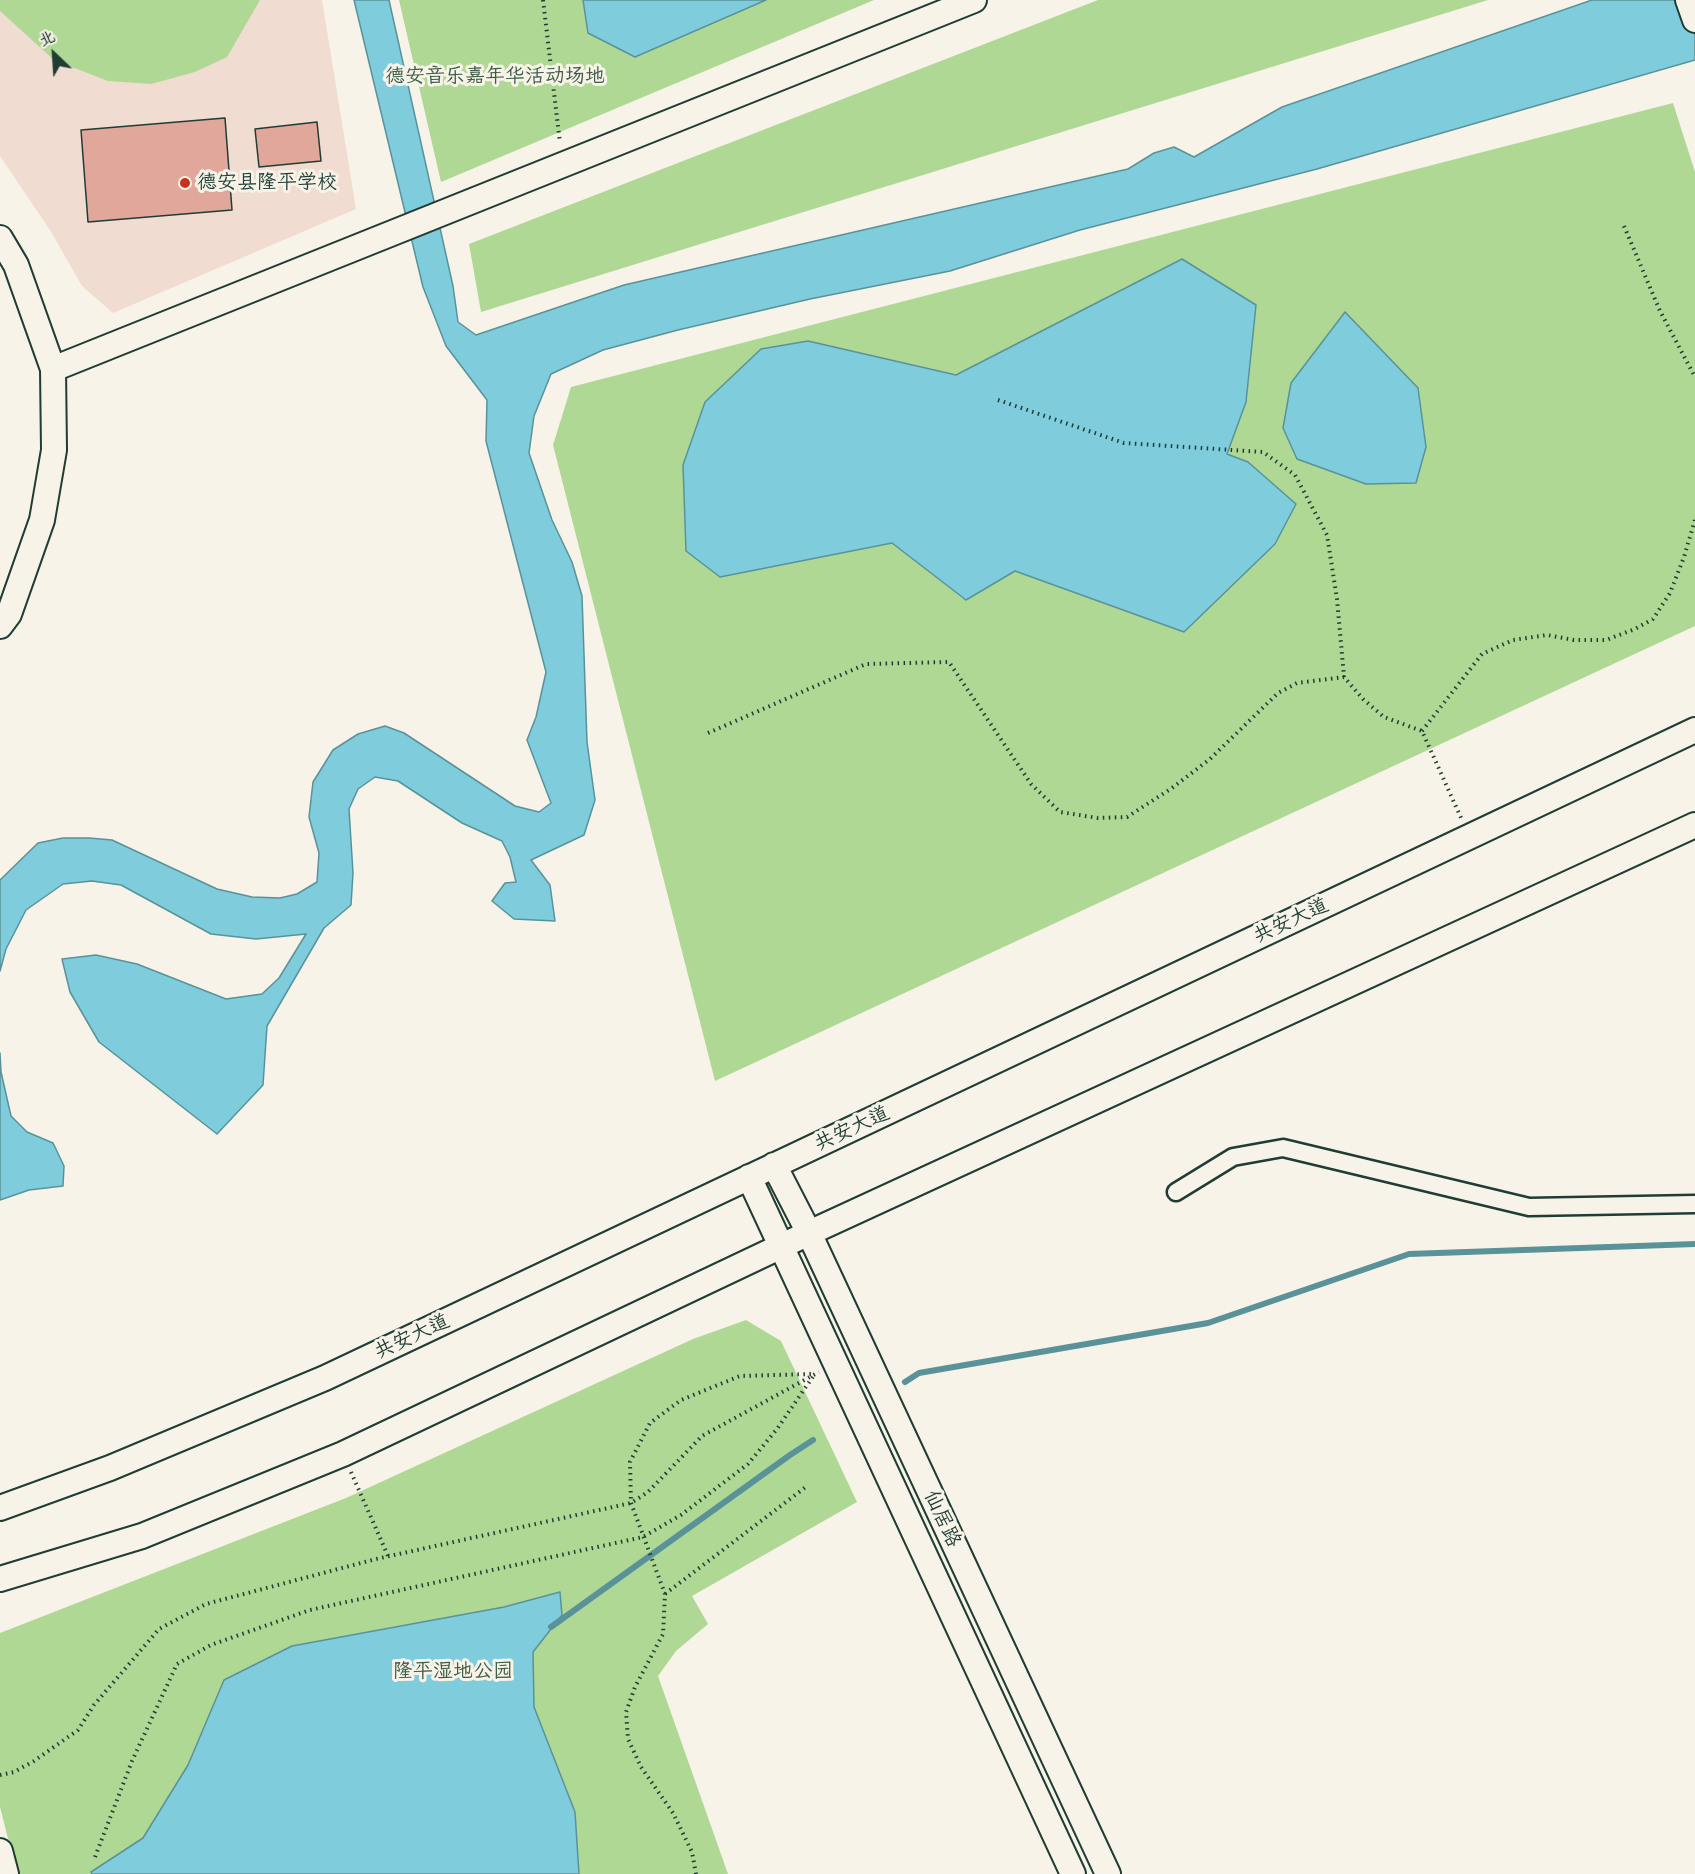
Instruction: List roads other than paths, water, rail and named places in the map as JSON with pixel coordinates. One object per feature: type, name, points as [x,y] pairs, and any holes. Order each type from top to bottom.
[{"type":"main road","points":[[53,369],[974,0]]},
{"type":"main road","points":[[1688,0],[1695,20]]},
{"type":"main road","points":[[0,238],[16,266],[53,369],[54,450],[42,520],[9,614],[0,626]]},
{"type":"main road","name":"共安大道","points":[[0,1508],[110,1467],[325,1378],[1695,730]]},
{"type":"main road","points":[[0,1579],[142,1536],[342,1454],[808,1233],[1695,825]]},
{"type":"main road","name":"仙居路","points":[[774,1166],[808,1233],[1108,1874]]},
{"type":"main road","name":"仙居路","points":[[749,1177],[1073,1874]]},
{"type":"main road","points":[[0,1851],[6,1874]]},
{"type":"street","points":[[1176,1192],[1233,1157],[1283,1148],[1529,1207],[1695,1204]]},
{"type":"water","points":[[354,0],[389,0],[453,286],[458,322],[476,335],[624,285],[1128,169],[1154,153],[1174,147],[1194,157],[1282,107],[1592,0],[1695,0],[1695,60],[1317,169],[1080,230],[950,271],[810,299],[603,350],[551,374],[534,416],[529,453],[552,520],[572,562],[582,596],[587,742],[595,800],[584,835],[531,860],[550,885],[555,921],[514,919],[492,901],[505,883],[516,882],[510,857],[502,841],[462,823],[398,781],[375,777],[358,789],[349,809],[353,873],[351,905],[324,928],[267,1026],[263,1085],[217,1134],[99,1042],[70,992],[62,959],[96,955],[137,964],[226,999],[262,994],[279,978],[306,934],[256,939],[211,934],[121,885],[92,881],[63,884],[26,910],[6,949],[0,971],[0,880],[38,843],[63,838],[89,838],[112,840],[217,889],[252,897],[280,898],[297,894],[317,882],[319,853],[309,817],[313,782],[333,750],[358,734],[385,726],[404,733],[515,806],[539,812],[551,803],[527,740],[536,717],[546,672],[486,441],[487,400],[446,346],[423,287]]},
{"type":"water","points":[[583,0],[766,0],[635,57],[588,33]]},
{"type":"water","points":[[1182,259],[1256,305],[1246,402],[1227,454],[1248,462],[1296,504],[1275,544],[1184,632],[1015,571],[966,600],[892,543],[720,577],[686,551],[683,465],[705,402],[761,349],[808,341],[956,375]]},
{"type":"water","points":[[1345,312],[1418,388],[1426,447],[1416,483],[1366,484],[1297,459],[1283,428],[1291,383]]},
{"type":"water","points":[[0,1053],[1,1072],[11,1116],[27,1132],[53,1143],[64,1166],[63,1186],[29,1190],[0,1200]]},
{"type":"water","points":[[560,1592],[562,1615],[533,1652],[534,1707],[575,1812],[579,1874],[92,1874],[91,1872],[143,1838],[188,1765],[224,1680],[292,1646],[504,1607]]},
{"type":"waterway","points":[[905,1382],[919,1373],[1208,1323],[1409,1254],[1695,1244]]},
{"type":"waterway","points":[[551,1627],[813,1440]]},
{"type":"place","name":"德安县隆平学校","points":[[185,183]]},
{"type":"park label","name":"德安音乐嘉年华活动场地","points":[[495,77]]},
{"type":"park label","name":"隆平湿地公园","points":[[453,1672]]}]
